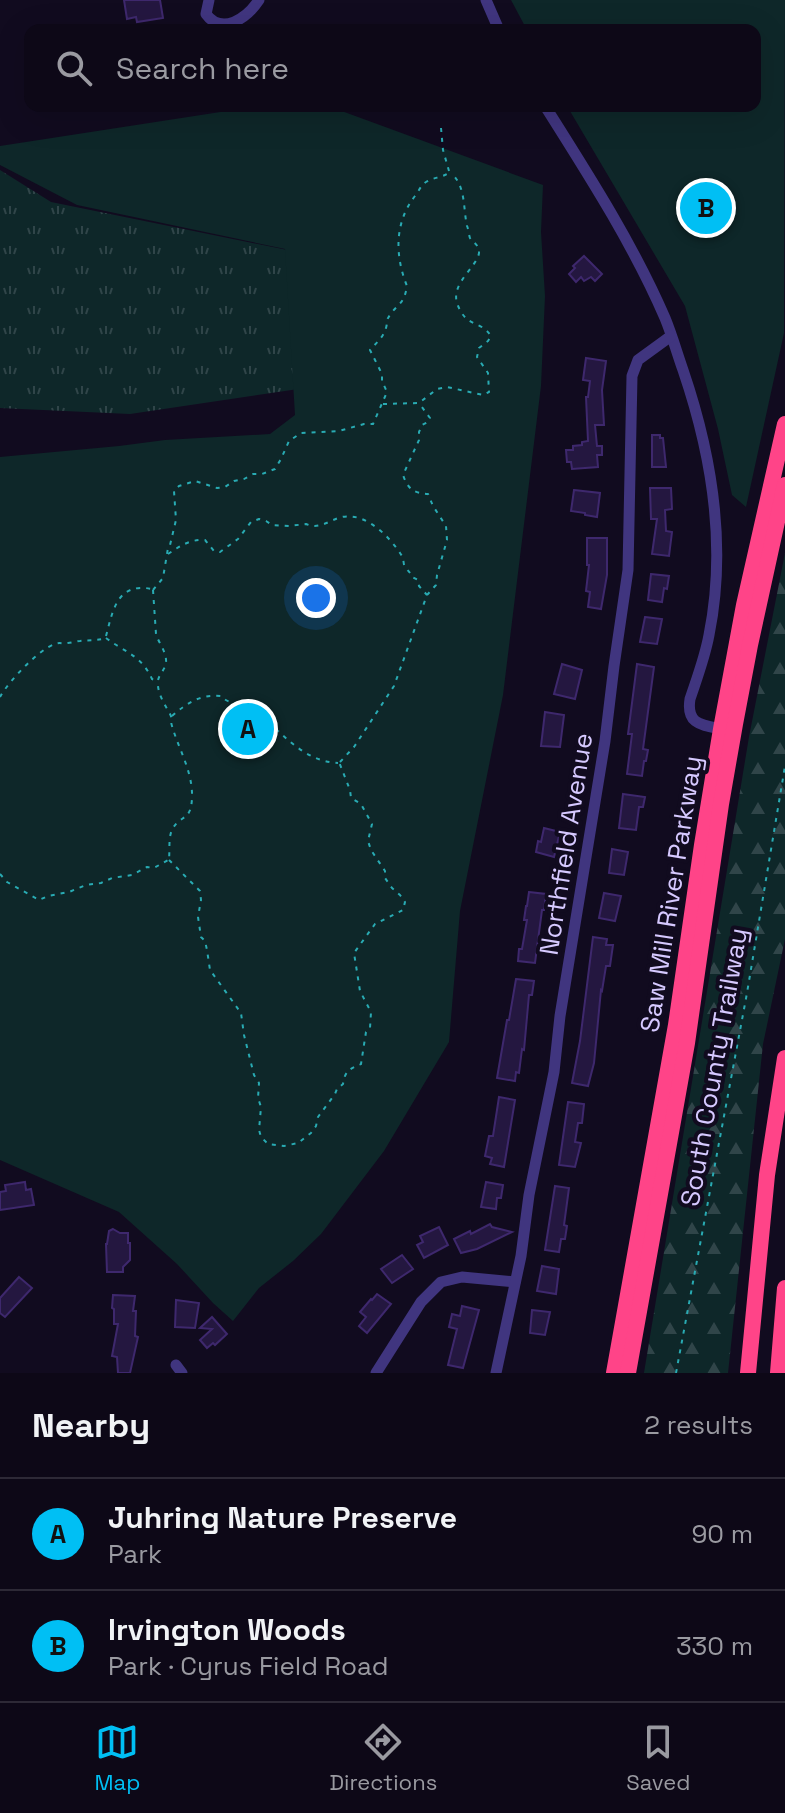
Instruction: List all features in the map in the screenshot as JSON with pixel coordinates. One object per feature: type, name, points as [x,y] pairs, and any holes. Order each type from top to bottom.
[{"type":"highway","name":"Saw Mill River Parkway","points":[[614,1373],[672,1052],[721,729],[744,605],[785,424]]},
{"type":"highway","name":"Saw Mill River Parkway","points":[[628,1373],[687,1043],[733,737],[785,485]]},
{"type":"highway","points":[[748,1373],[767,1175],[785,1058]]},
{"type":"highway","points":[[778,1373],[785,1288]]},
{"type":"street","points":[[209,0],[206,14],[212,22],[218,24]]},
{"type":"street","points":[[231,24],[259,0]]},
{"type":"street","points":[[486,0],[496,24]]},
{"type":"street","points":[[549,112],[638,261],[666,321],[692,395],[715,503],[717,547],[714,607],[689,710],[699,724],[721,729]]},
{"type":"street","name":"Northfield Avenue","points":[[496,1373],[521,1256],[529,1195],[554,1072],[560,1016],[605,741],[628,570],[632,376],[638,360],[671,336]]},
{"type":"street","points":[[376,1373],[421,1302],[441,1282],[462,1277],[515,1282]]},
{"type":"path","points":[[382,404],[419,403],[437,389],[455,388],[483,395],[489,392],[488,373],[477,357],[479,348],[491,336],[481,326],[473,325],[465,318],[456,294],[479,251],[470,237],[461,186],[450,172],[443,150],[441,128]]},
{"type":"path","points":[[339,762],[351,798],[361,804],[372,824],[368,841],[371,850],[385,871],[385,878],[405,902],[403,910],[375,924],[354,953],[360,991],[371,1012],[361,1064],[344,1074],[343,1084],[318,1117],[311,1133],[298,1143],[284,1146],[268,1144],[259,1130],[259,1083],[254,1075],[241,1013],[210,970],[205,941],[201,937],[198,917],[200,891],[169,860],[173,829],[186,818],[191,808],[192,794],[188,769],[158,682],[166,666],[164,649],[156,634],[153,590],[163,578],[176,520],[174,491],[179,486],[195,481],[217,488],[225,487],[253,474],[275,469],[289,441],[301,433],[339,431],[373,424],[387,392],[370,350],[385,332],[387,319],[401,304],[407,286],[397,240],[403,215],[424,183],[450,172]]},
{"type":"path","points":[[171,716],[188,702],[221,696],[225,701],[250,708],[301,751],[329,762],[339,762],[354,747],[394,686],[427,595],[436,585],[447,540],[446,526],[428,494],[408,488],[403,475],[415,451],[422,425],[430,418],[419,403]]},
{"type":"path","points":[[167,554],[185,542],[198,540],[205,540],[214,551],[220,552],[238,539],[251,522],[259,519],[272,525],[312,526],[348,517],[377,527],[401,554],[405,567],[427,595]]},
{"type":"path","points":[[106,638],[111,614],[122,595],[139,587],[153,590]]},
{"type":"path","points":[[0,697],[7,685],[40,651],[54,644],[106,638],[140,661],[147,667],[152,679],[158,682]]},
{"type":"path","name":"South County Trailway","points":[[676,1373],[785,766]]},
{"type":"path","points":[[0,874],[7,882],[39,900],[132,875],[169,860]]},
{"type":"green space","points":[[511,0],[785,0],[784,333],[746,507],[732,495],[685,306],[571,112],[761,112],[761,24],[524,24]]},
{"type":"green space","points":[[220,112],[344,112],[543,185],[541,232],[545,296],[541,386],[503,695],[460,911],[449,1042],[384,1151],[321,1234],[259,1288],[233,1321],[177,1264],[119,1212],[0,1160],[0,457],[165,440],[270,434],[295,415],[285,249],[77,205],[0,165],[0,146]]},
{"type":"green space","points":[[0,170],[51,202],[302,253],[339,383],[130,414],[0,408]]},
{"type":"green space","points":[[785,553],[785,939],[763,1044],[728,1373],[644,1373],[749,737]]},
{"type":"building","points":[[124,0],[160,0],[163,18],[137,22],[136,17],[127,19]]},
{"type":"building","points":[[584,256],[602,274],[595,281],[591,277],[584,281],[581,277],[576,282],[569,274]]},
{"type":"building","points":[[586,358],[606,361],[602,390],[604,425],[595,425],[597,446],[602,446],[602,455],[597,455],[598,467],[572,469],[571,462],[567,462],[566,450],[573,450],[573,446],[588,441],[586,397],[590,381],[583,380]]},
{"type":"building","points":[[652,435],[663,438],[666,467],[652,467]]},
{"type":"building","points":[[650,488],[671,488],[672,509],[665,510],[666,531],[672,532],[669,556],[652,554],[657,519],[651,519]]},
{"type":"building","points":[[574,490],[600,493],[597,517],[571,511]]},
{"type":"building","points":[[587,538],[607,538],[607,575],[601,609],[588,607]]},
{"type":"building","points":[[651,574],[669,576],[662,602],[648,600]]},
{"type":"building","points":[[645,617],[662,619],[657,644],[640,642]]},
{"type":"building","points":[[562,664],[582,670],[575,699],[554,694]]},
{"type":"building","points":[[637,664],[654,667],[643,749],[648,750],[642,776],[627,774],[632,734],[628,734]]},
{"type":"building","points":[[545,712],[564,715],[560,747],[541,746]]},
{"type":"building","points":[[623,794],[645,797],[643,807],[639,807],[636,830],[619,828]]},
{"type":"building","points":[[544,828],[560,832],[554,857],[536,852]]},
{"type":"building","points":[[612,849],[628,852],[624,875],[609,873]]},
{"type":"building","points":[[529,892],[546,894],[535,963],[518,961],[527,920],[524,920]]},
{"type":"building","points":[[604,893],[621,896],[615,921],[599,918]]},
{"type":"building","points":[[593,937],[607,939],[606,945],[613,945],[610,966],[606,966],[601,990],[594,1063],[588,1086],[572,1083]]},
{"type":"building","points":[[516,979],[534,981],[532,995],[529,995],[524,1050],[515,1081],[497,1078]]},
{"type":"building","points":[[499,1097],[515,1100],[504,1167],[490,1164],[492,1158],[485,1156],[489,1136],[493,1136]]},
{"type":"building","points":[[568,1102],[584,1104],[582,1123],[578,1123],[575,1142],[581,1143],[575,1167],[559,1165]]},
{"type":"building","points":[[25,1182],[26,1190],[31,1189],[34,1205],[0,1210],[0,1192],[6,1191],[5,1185]]},
{"type":"building","points":[[486,1182],[503,1185],[496,1209],[481,1207]]},
{"type":"building","points":[[555,1186],[569,1188],[565,1239],[561,1239],[559,1252],[545,1250]]},
{"type":"building","points":[[490,1224],[512,1232],[461,1253],[454,1239]]},
{"type":"building","points":[[439,1227],[448,1245],[424,1258],[417,1245],[423,1242],[420,1236]]},
{"type":"building","points":[[113,1229],[128,1233],[130,1260],[123,1267],[123,1272],[107,1272],[106,1244],[109,1231]]},
{"type":"building","points":[[402,1255],[413,1269],[392,1283],[381,1269]]},
{"type":"building","points":[[542,1266],[559,1269],[556,1294],[537,1291]]},
{"type":"building","points":[[19,1277],[32,1288],[5,1317],[0,1313],[0,1298]]},
{"type":"building","points":[[377,1294],[391,1304],[367,1333],[359,1326],[366,1317],[360,1312]]},
{"type":"building","points":[[113,1295],[135,1296],[133,1311],[136,1311],[135,1336],[138,1337],[130,1373],[118,1373],[117,1357],[112,1356],[118,1324],[114,1324]]},
{"type":"building","points":[[176,1300],[199,1303],[195,1328],[175,1327]]},
{"type":"building","points":[[462,1306],[479,1310],[463,1368],[448,1365],[457,1329],[449,1327],[452,1314],[460,1316]]},
{"type":"building","points":[[532,1310],[550,1312],[545,1335],[530,1333]]},
{"type":"building","points":[[212,1317],[227,1334],[207,1348],[200,1340],[212,1329],[200,1328]]},
{"type":"place","name":"Irvington Woods","points":[[706,208]]},
{"type":"place","name":"Juhring Nature Preserve","points":[[248,729]]}]
